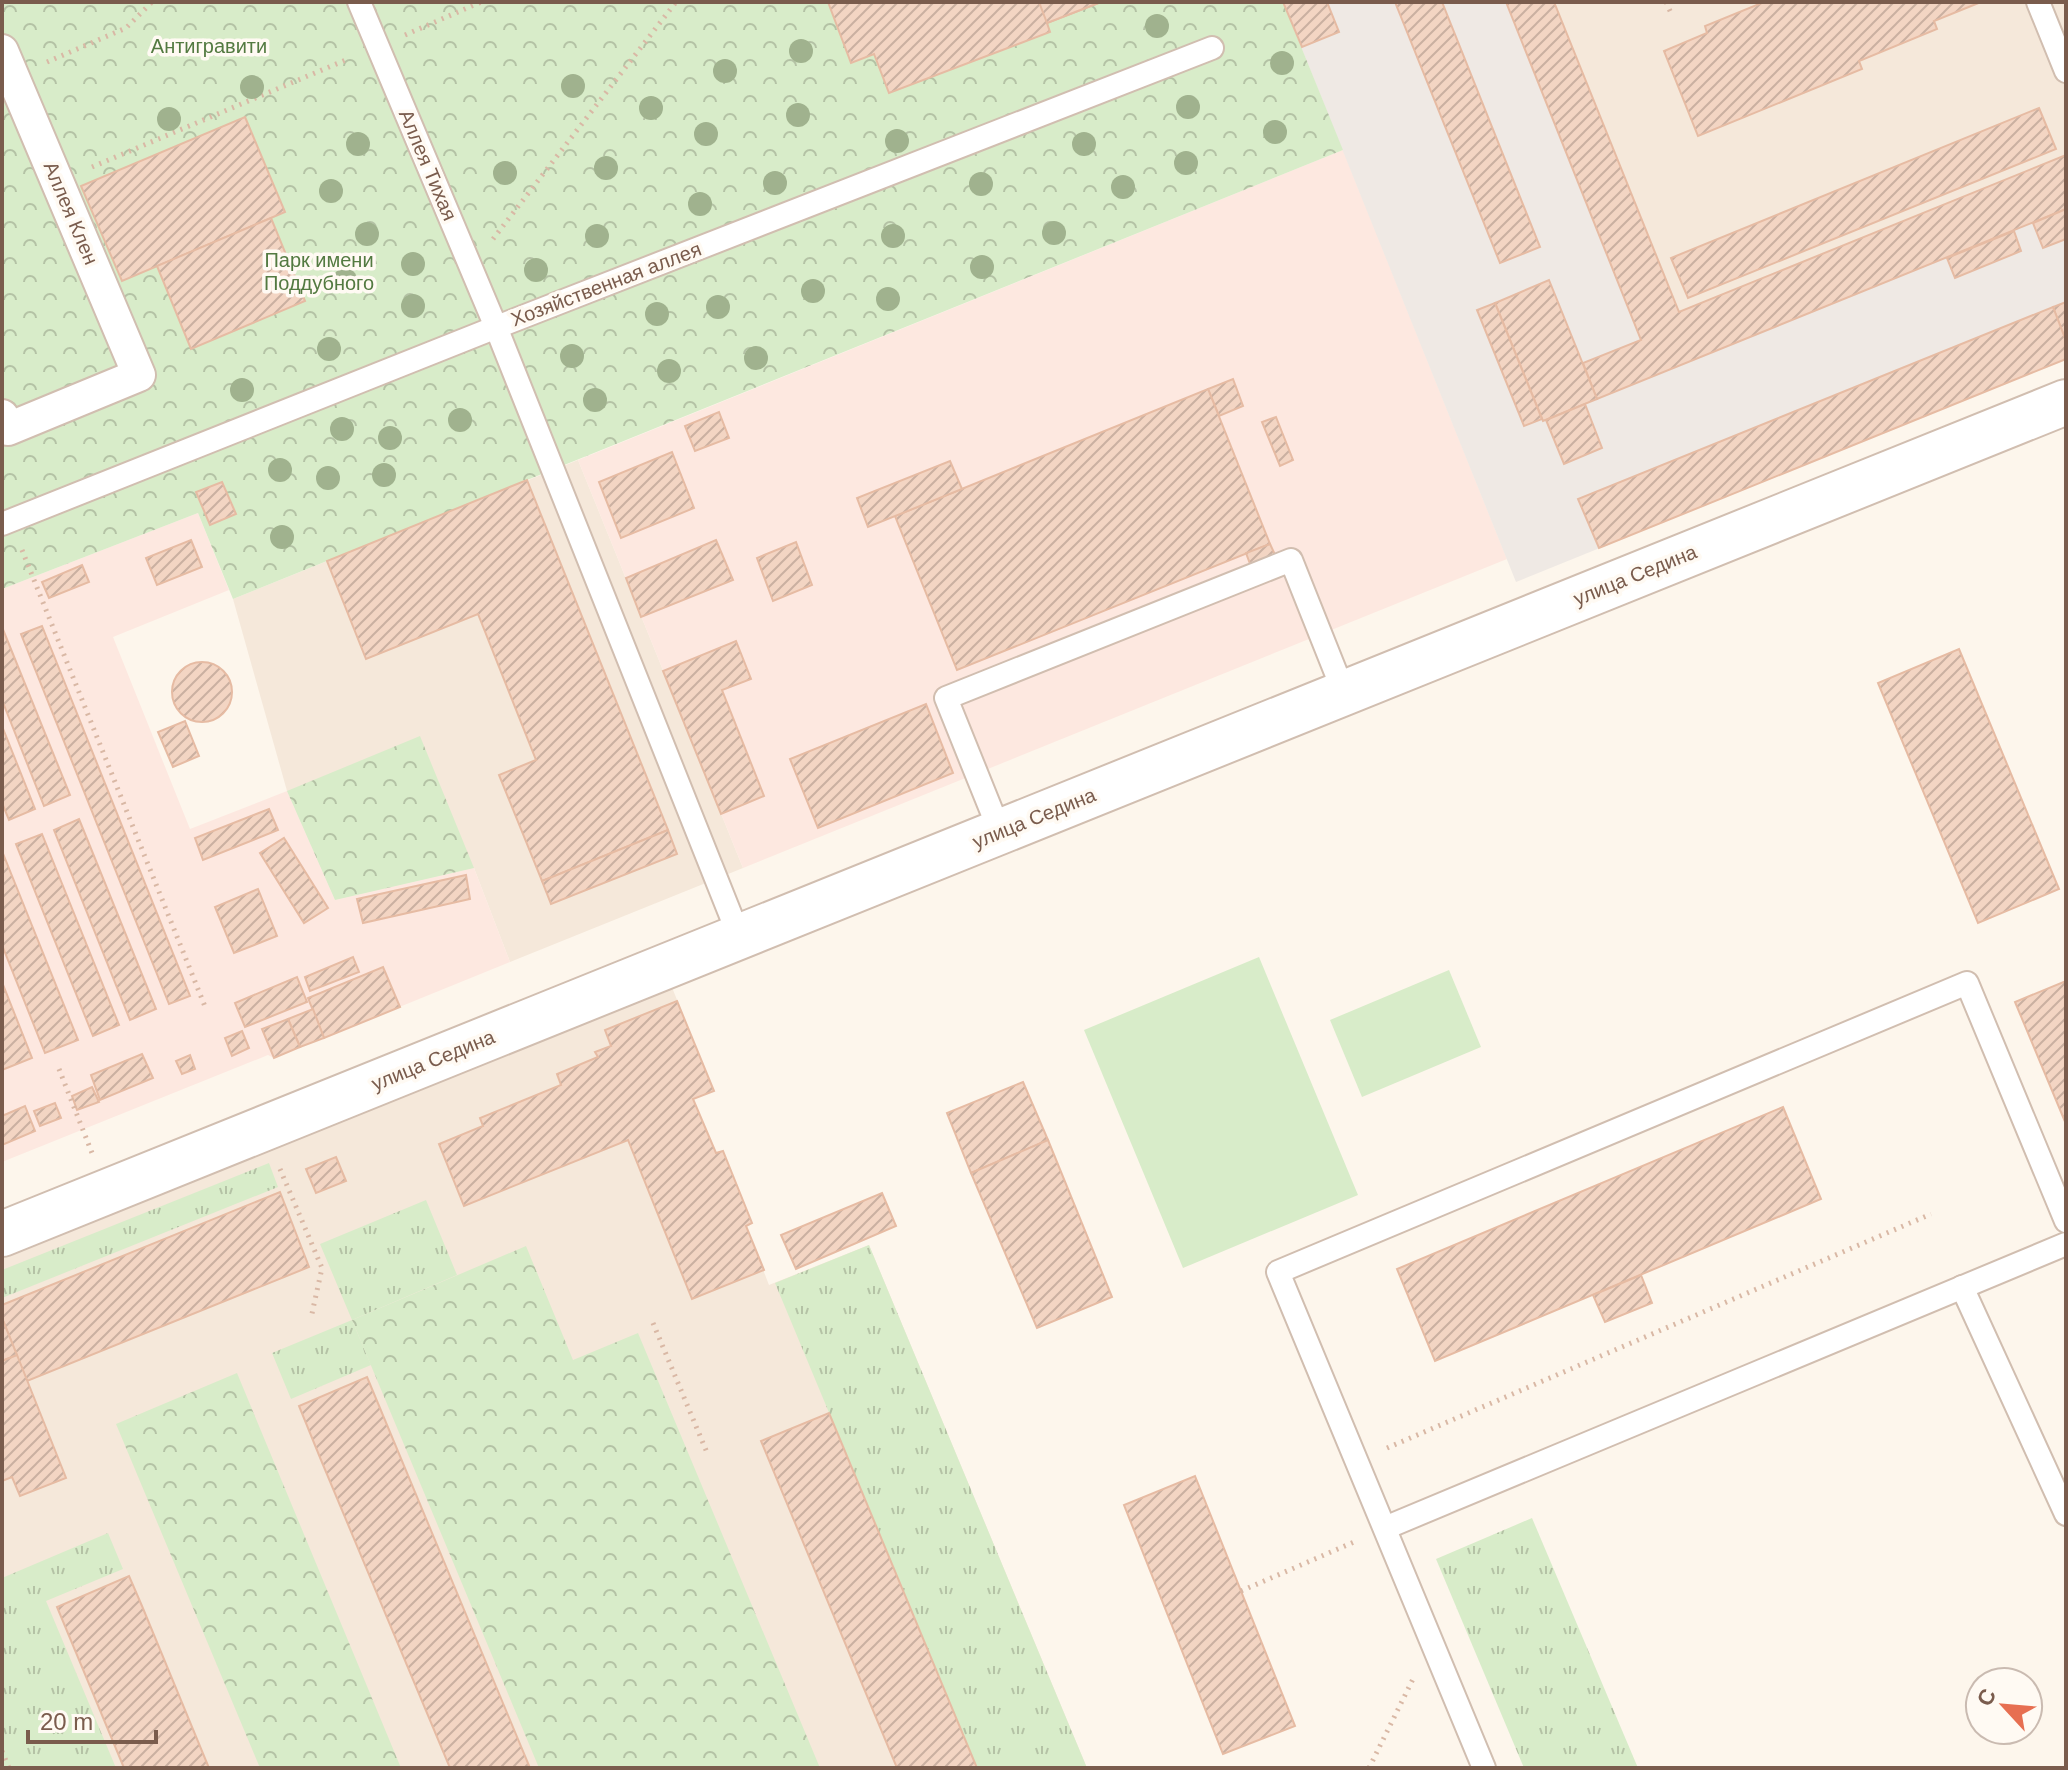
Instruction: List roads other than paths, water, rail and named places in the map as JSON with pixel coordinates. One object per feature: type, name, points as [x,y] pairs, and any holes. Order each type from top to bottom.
[{"type":"street","name":"Аллея Клен","points":[[2,416],[8,429],[139,375],[8,64]]},
{"type":"street","name":"улица Седина","points":[[2,1234],[2066,402]]},
{"type":"lane","name":"Аллея Тихая","points":[[359,2],[496,327],[739,936]]},
{"type":"lane","points":[[2038,2],[2066,71]]},
{"type":"lane","name":"Хозяйственная аллея","points":[[6,522],[1212,48]]},
{"type":"lane","points":[[1000,832],[946,698],[1032,663],[1291,560],[1344,693]]},
{"type":"lane","points":[[1484,1768],[1278,1272],[1967,983],[2066,1221]]},
{"type":"lane","points":[[1385,1528],[2066,1244]]},
{"type":"lane","points":[[1962,1287],[2066,1514]]},
{"type":"park label","name":"Антигравити","points":[[209,46]]},
{"type":"park label","name":"Парк имени Поддубного","points":[[319,272]]}]
